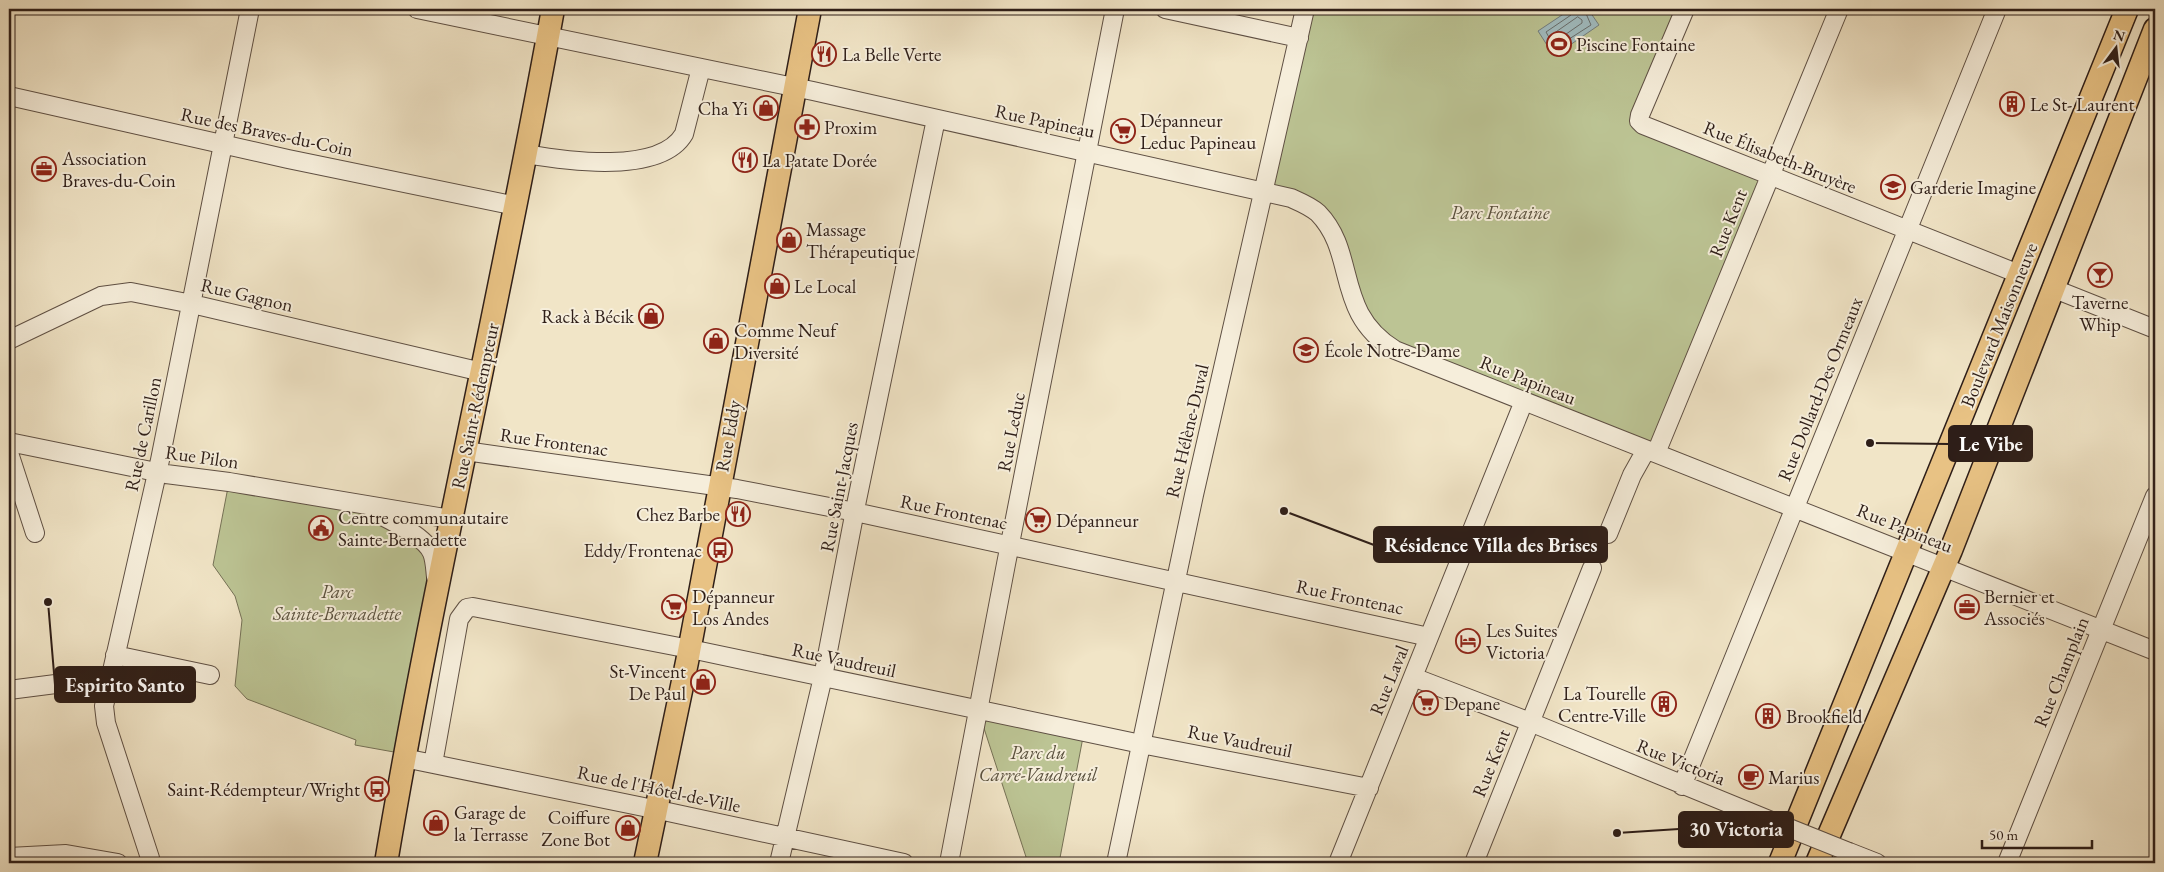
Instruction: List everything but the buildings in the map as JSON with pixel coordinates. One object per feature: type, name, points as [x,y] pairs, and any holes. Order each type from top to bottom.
[{"type":"main road","name":"Rue Saint-Rédempteur","points":[[386,863],[404,758],[516,206],[553,9]]},
{"type":"main road","name":"Rue Eddy","points":[[645,863],[689,649],[810,9]]},
{"type":"main road","name":"Boulevard Maisonneuve","points":[[1780,863],[1908,553],[2127,9]]},
{"type":"main road","name":"Boulevard Maisonneuve","points":[[1817,863],[1944,567],[2015,392],[2052,288],[2155,29]]},
{"type":"street","name":"Rue de Carillon","points":[[148,863],[150,858],[104,714],[110,677],[157,472],[192,304],[250,9]]},
{"type":"street","name":"Rue Papineau","points":[[417,9],[794,88],[1264,190],[1291,198],[1317,212],[1326,224],[1337,248],[1355,306],[1371,332],[1382,342],[1403,354],[2155,651]]},
{"type":"street","name":"Rue Leduc","points":[[950,863],[978,710],[1116,9]]},
{"type":"street","points":[[1165,9],[1299,38]]},
{"type":"street","name":"Rue Hélène-Duval","points":[[1116,863],[1175,581],[1306,9]]},
{"type":"street","name":"Rue Élisabeth-Bruyère","points":[[1686,9],[1640,114],[1639,121],[1648,127],[2020,274]]},
{"type":"street","name":"Rue Kent","points":[[1608,534],[1632,476],[1651,452],[1839,9]]},
{"type":"street","name":"Rue Dollard-Des Ormeaux","points":[[1682,786],[1997,9]]},
{"type":"street","points":[[526,154],[594,163],[635,159],[666,152],[680,142],[684,134],[701,68]]},
{"type":"street","name":"Rue des Braves-du-Coin","points":[[9,96],[288,160],[516,206]]},
{"type":"street","name":"Rue Saint-Jacques","points":[[779,863],[823,677],[936,119]]},
{"type":"street","points":[[2052,288],[2155,329]]},
{"type":"street","name":"Rue Gagnon","points":[[9,340],[101,296],[131,292],[192,304],[482,372]]},
{"type":"street","name":"Rue Laval","points":[[1338,863],[1524,401]]},
{"type":"street","name":"Rue Pilon","points":[[9,442],[157,472],[451,519]]},
{"type":"street","name":"Rue Frontenac","points":[[465,451],[719,486],[855,512],[1430,636]]},
{"type":"street","points":[[9,453],[35,533]]},
{"type":"street","name":"Rue Champlain","points":[[2007,863],[2155,496]]},
{"type":"street","name":"Rue Pilon","points":[[360,505],[411,532],[428,546],[433,554],[437,591]]},
{"type":"street","name":"Rue Kent","points":[[1474,863],[1592,568]]},
{"type":"street","name":"Rue Vaudreuil","points":[[433,764],[460,619],[467,608],[480,608],[689,649],[1142,744],[1369,788]]},
{"type":"street","points":[[115,655],[210,675]]},
{"type":"street","points":[[9,690],[110,677]]},
{"type":"street","name":"Rue Victoria","points":[[1413,677],[1530,722],[1682,786],[1877,863]]},
{"type":"street","name":"Rue de l'Hôtel-de-Ville","points":[[404,758],[656,809],[904,863]]},
{"type":"street","points":[[9,857],[66,854],[118,863]]},
{"type":"green space","name":"Parc Fontaine","points":[[1305,9],[1685,9],[1640,114],[1770,175],[1656,453],[1382,342],[1326,223],[1264,190]]},
{"type":"green space","name":"Parc Sainte-Bernadette","points":[[229,482],[360,505],[433,554],[405,754],[355,745],[356,740],[247,699],[235,686],[242,620],[235,596],[213,565]]},
{"type":"green space","name":"Parc du Carré-Vaudreuil","points":[[978,710],[1084,732],[1059,863],[1028,863]]},
{"type":"water","name":"Piscine Fontaine","points":[[1571,9],[1588,9],[1599,25],[1554,56],[1538,31]]},
{"type":"place","name":"Piscine Fontaine","points":[[1559,44]]},
{"type":"place","name":"La Belle Verte","points":[[824,54]]},
{"type":"place","name":"Le St- Laurent","points":[[2012,104]]},
{"type":"place","name":"Cha Yi","points":[[766,108]]},
{"type":"place","name":"Proxim","points":[[807,127]]},
{"type":"place","name":"Dépanneur Leduc Papineau","points":[[1123,131]]},
{"type":"place","name":"La Patate Dorée","points":[[745,160]]},
{"type":"place","name":"Association Braves-du-Coin","points":[[44,169]]},
{"type":"place","name":"Garderie Imagine","points":[[1893,187]]},
{"type":"place","name":"Massage Thérapeutique","points":[[789,240]]},
{"type":"place","name":"Taverne Whip","points":[[2100,275]]},
{"type":"place","name":"Le Local","points":[[777,286]]},
{"type":"place","name":"Rack à Bécik","points":[[651,316]]},
{"type":"place","name":"Comme Neuf Diversité","points":[[716,341]]},
{"type":"place","name":"École Notre-Dame","points":[[1306,350]]},
{"type":"place","name":"Le Vibe","points":[[1870,443]]},
{"type":"place","name":"Résidence Villa des Brises","points":[[1284,511]]},
{"type":"place","name":"Chez Barbe","points":[[738,514]]},
{"type":"place","name":"Dépanneur","points":[[1038,520]]},
{"type":"place","name":"Centre communautaire Sainte-Bernadette","points":[[321,528]]},
{"type":"place","name":"Eddy/Frontenac","points":[[720,550]]},
{"type":"place","name":"Espirito Santo","points":[[48,602]]},
{"type":"place","name":"Dépanneur Los Andes","points":[[674,607]]},
{"type":"place","name":"Bernier et Associés","points":[[1967,607]]},
{"type":"place","name":"Les Suites Victoria","points":[[1468,641]]},
{"type":"place","name":"St-Vincent De Paul","points":[[703,682]]},
{"type":"place","name":"Depane","points":[[1426,703]]},
{"type":"place","name":"La Tourelle Centre-Ville","points":[[1664,704]]},
{"type":"place","name":"Brookfield","points":[[1768,716]]},
{"type":"place","name":"Marius","points":[[1751,777]]},
{"type":"place","name":"Saint-Rédempteur/Wright","points":[[377,789]]},
{"type":"place","name":"Garage de la Terrasse","points":[[436,823]]},
{"type":"place","name":"Coiffure Zone Bot","points":[[628,828]]},
{"type":"place","name":"30 Victoria","points":[[1617,833]]}]
